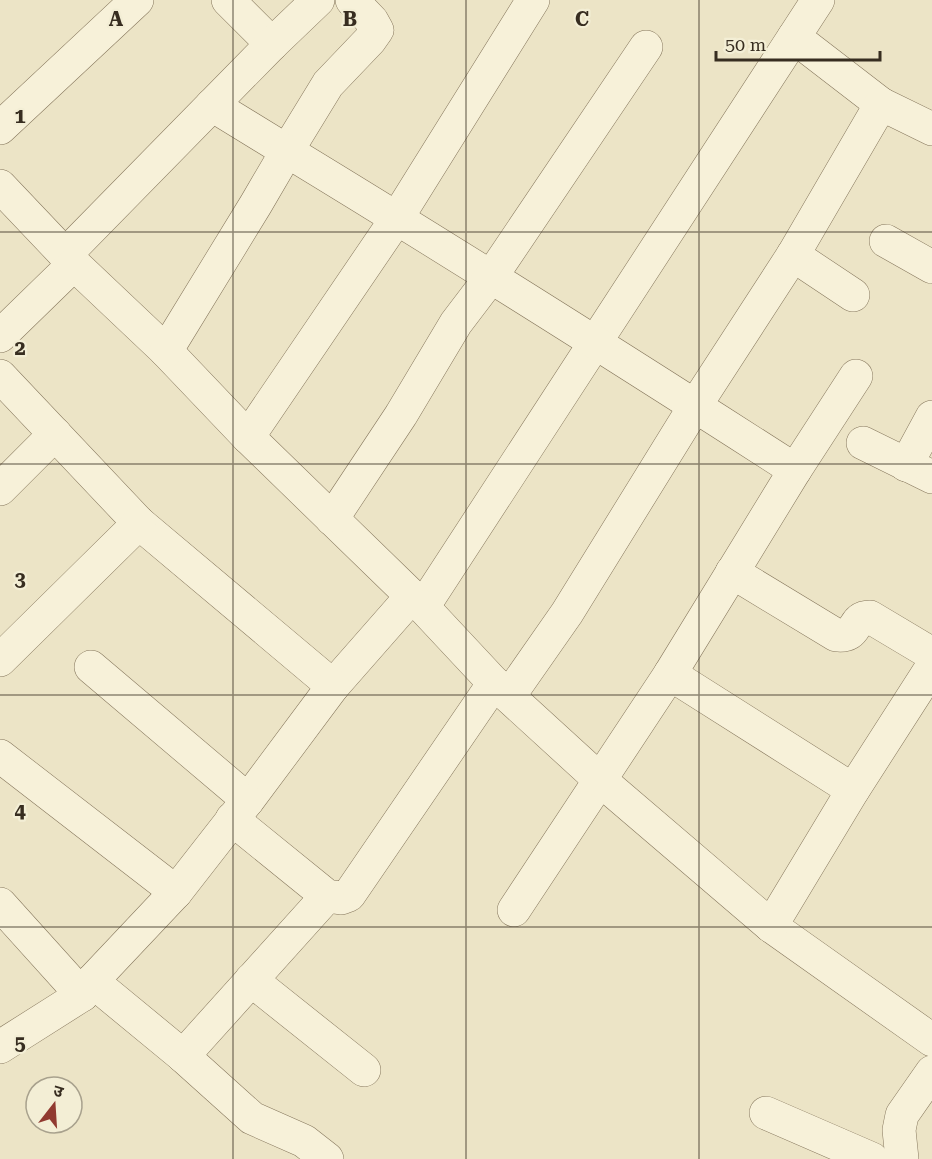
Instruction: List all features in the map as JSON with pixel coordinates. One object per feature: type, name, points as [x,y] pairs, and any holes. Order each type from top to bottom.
[{"type":"street","points":[[0,128],[137,0]]},
{"type":"street","points":[[228,0],[272,44]]},
{"type":"street","points":[[0,336],[213,105],[318,0]]},
{"type":"street","points":[[165,351],[328,84],[377,30],[372,21],[352,0]]},
{"type":"street","points":[[248,437],[397,218],[533,0]]},
{"type":"street","points":[[0,1047],[87,988],[176,892],[333,686],[417,602],[595,342],[818,0]]},
{"type":"street","points":[[794,37],[881,104],[932,129]]},
{"type":"street","points":[[332,519],[400,415],[456,323],[491,277],[646,47]]},
{"type":"street","points":[[91,667],[327,896],[341,898],[349,895],[502,689],[567,613],[694,406],[793,255],[881,104]]},
{"type":"street","points":[[213,105],[595,342],[795,470]]},
{"type":"street","points":[[0,186],[69,259],[165,351],[248,437],[417,602],[502,689],[599,779],[771,926],[932,1040]]},
{"type":"street","points":[[886,241],[932,267]]},
{"type":"street","points":[[793,255],[853,295]]},
{"type":"street","points":[[0,376],[140,523],[333,686]]},
{"type":"street","points":[[514,910],[670,674],[795,470],[856,376]]},
{"type":"street","points":[[863,443],[919,471],[932,417]]},
{"type":"street","points":[[0,489],[55,434]]},
{"type":"street","points":[[0,660],[140,523]]},
{"type":"street","points":[[732,572],[836,634],[845,636],[851,632],[859,620],[870,616],[932,654]]},
{"type":"street","points":[[771,926],[853,790],[932,667]]},
{"type":"street","points":[[670,674],[853,790]]},
{"type":"street","points":[[0,756],[176,892]]},
{"type":"street","points":[[183,1056],[327,896]]},
{"type":"street","points":[[0,904],[87,988],[183,1056],[252,1118],[304,1141],[327,1159]]},
{"type":"street","points":[[251,980],[364,1070]]},
{"type":"street","points":[[902,1159],[900,1130],[902,1115],[932,1072]]},
{"type":"street","points":[[766,1113],[872,1159]]}]
